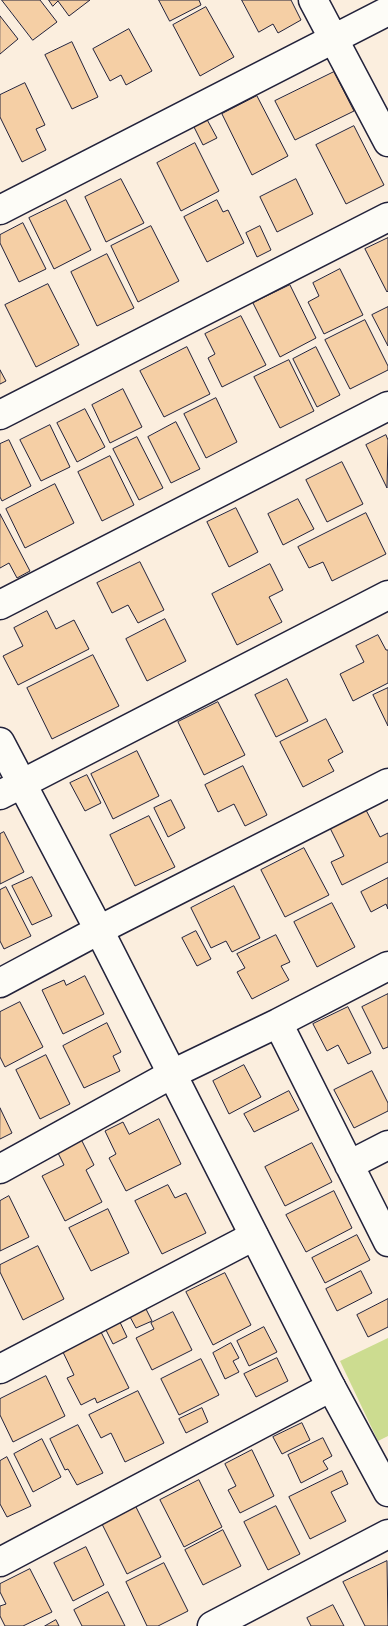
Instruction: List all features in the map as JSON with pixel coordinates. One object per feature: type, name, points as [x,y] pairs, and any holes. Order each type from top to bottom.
[{"type":"street","points":[[313,0],[388,142]]},
{"type":"street","points":[[0,210],[388,11]]},
{"type":"street","points":[[0,415],[388,217]]},
{"type":"street","points":[[0,605],[388,406]]},
{"type":"street","points":[[11,789],[388,595]]},
{"type":"street","points":[[0,742],[11,789],[99,930],[331,1387],[388,1492]]},
{"type":"street","points":[[0,983],[99,930],[388,783]]},
{"type":"street","points":[[0,1169],[172,1074],[278,1023],[388,966]]},
{"type":"street","points":[[278,1023],[388,1242]]},
{"type":"street","points":[[349,1164],[388,1145]]},
{"type":"street","points":[[0,1369],[254,1236]]},
{"type":"street","points":[[0,1562],[331,1387]]},
{"type":"street","points":[[212,1626],[388,1534]]},
{"type":"green space","points":[[388,1338],[388,1436],[378,1441],[340,1361]]},
{"type":"building","points":[[2,0],[40,0],[57,22],[33,40]]},
{"type":"building","points":[[49,0],[90,0],[69,16],[58,1],[53,6]]},
{"type":"building","points":[[159,0],[199,0],[201,5],[170,21]]},
{"type":"building","points":[[242,0],[291,0],[301,20],[278,33],[273,24],[259,32]]},
{"type":"building","points":[[206,7],[234,57],[200,76],[173,25]]},
{"type":"building","points":[[0,16],[18,39],[0,54]]},
{"type":"building","points":[[129,29],[152,71],[126,85],[121,75],[110,81],[93,49]]},
{"type":"building","points":[[72,42],[98,97],[72,109],[45,55]]},
{"type":"building","points":[[334,72],[354,111],[295,140],[275,101]]},
{"type":"building","points":[[25,83],[45,125],[36,129],[46,150],[22,162],[0,117],[0,95]]},
{"type":"building","points":[[257,96],[288,156],[252,175],[222,114]]},
{"type":"building","points":[[204,114],[217,138],[203,145],[191,121]]},
{"type":"building","points":[[354,126],[384,185],[346,204],[316,145]]},
{"type":"building","points":[[195,143],[219,191],[181,211],[157,163]]},
{"type":"building","points":[[121,179],[144,223],[106,242],[85,197]]},
{"type":"building","points":[[296,179],[313,214],[277,232],[260,197]]},
{"type":"building","points":[[66,200],[91,250],[54,269],[29,218]]},
{"type":"building","points":[[217,200],[223,212],[228,210],[244,243],[207,262],[184,217]]},
{"type":"building","points":[[23,223],[46,269],[19,282],[0,243],[0,235]]},
{"type":"building","points":[[151,226],[179,281],[138,302],[111,246]]},
{"type":"building","points":[[260,226],[271,250],[257,257],[246,233]]},
{"type":"building","points":[[388,238],[388,291],[387,292],[365,249]]},
{"type":"building","points":[[107,254],[134,308],[97,326],[71,272]]},
{"type":"building","points":[[340,269],[363,315],[324,334],[308,302],[319,296],[313,283]]},
{"type":"building","points":[[48,284],[79,345],[36,367],[5,305]]},
{"type":"building","points":[[290,285],[316,338],[280,357],[253,303]]},
{"type":"building","points":[[388,307],[388,346],[372,315]]},
{"type":"building","points":[[241,316],[266,365],[222,387],[208,358],[215,354],[205,334]]},
{"type":"building","points":[[365,320],[388,366],[388,370],[350,389],[325,340]]},
{"type":"building","points":[[187,347],[210,394],[164,417],[140,371]]},
{"type":"building","points":[[316,347],[340,395],[317,407],[293,359]]},
{"type":"building","points":[[289,360],[314,411],[280,428],[254,377]]},
{"type":"building","points":[[0,370],[6,381],[0,384]]},
{"type":"building","points":[[123,389],[142,427],[110,443],[92,405]]},
{"type":"building","points":[[216,398],[237,442],[206,458],[184,414]]},
{"type":"building","points":[[85,409],[105,447],[77,462],[57,423]]},
{"type":"building","points":[[176,422],[200,469],[171,483],[148,437]]},
{"type":"building","points":[[50,425],[70,467],[41,481],[20,440]]},
{"type":"building","points":[[386,435],[388,440],[387,488],[366,445]]},
{"type":"building","points":[[137,437],[163,488],[139,500],[113,449]]},
{"type":"building","points":[[9,440],[31,486],[2,501],[0,497],[0,444]]},
{"type":"building","points":[[110,456],[134,505],[102,521],[78,472]]},
{"type":"building","points":[[342,462],[363,504],[327,522],[306,480]]},
{"type":"building","points":[[55,484],[74,523],[25,548],[6,509]]},
{"type":"building","points":[[298,499],[314,529],[283,545],[268,514]]},
{"type":"building","points":[[236,508],[258,552],[229,567],[207,522]]},
{"type":"building","points":[[366,513],[386,554],[332,581],[323,562],[309,568],[298,547]]},
{"type":"building","points":[[0,514],[30,571],[17,578],[9,563],[0,568]]},
{"type":"building","points":[[140,562],[164,610],[138,623],[128,605],[112,613],[97,583]]},
{"type":"building","points":[[270,564],[283,590],[269,597],[282,622],[237,645],[212,594]]},
{"type":"building","points":[[47,611],[56,629],[74,620],[89,649],[18,685],[3,656],[23,646],[14,628]]},
{"type":"building","points":[[165,619],[186,661],[147,681],[126,639]]},
{"type":"building","points":[[378,635],[386,650],[388,650],[388,683],[353,701],[340,674],[364,662],[356,646]]},
{"type":"building","points":[[93,655],[119,706],[52,739],[27,688]]},
{"type":"building","points":[[287,679],[308,721],[276,737],[255,695]]},
{"type":"building","points":[[388,688],[388,726],[373,695]]},
{"type":"building","points":[[218,702],[245,755],[204,775],[178,722]]},
{"type":"building","points":[[326,719],[343,752],[328,760],[334,771],[303,787],[280,742]]},
{"type":"building","points":[[137,751],[159,796],[113,819],[91,774]]},
{"type":"building","points":[[243,766],[267,815],[245,826],[234,804],[218,812],[205,785]]},
{"type":"building","points":[[87,775],[101,803],[85,811],[70,783]]},
{"type":"building","points":[[171,800],[185,828],[168,837],[154,808]]},
{"type":"building","points":[[366,810],[380,837],[388,833],[388,862],[342,885],[331,862],[344,856],[330,828]]},
{"type":"building","points":[[149,816],[175,867],[135,886],[110,835]]},
{"type":"building","points":[[4,832],[24,872],[0,884],[0,834]]},
{"type":"building","points":[[304,848],[329,895],[285,917],[261,870]]},
{"type":"building","points":[[32,877],[52,916],[32,925],[12,886]]},
{"type":"building","points":[[388,878],[388,909],[386,904],[371,912],[361,892]]},
{"type":"building","points":[[234,886],[260,938],[232,952],[226,941],[211,948],[191,908]]},
{"type":"building","points":[[6,887],[31,936],[4,949],[0,941],[0,890]]},
{"type":"building","points":[[332,903],[355,947],[317,967],[294,922]]},
{"type":"building","points":[[196,931],[211,959],[197,966],[182,938]]},
{"type":"building","points":[[276,935],[290,962],[281,966],[289,980],[252,999],[237,972],[245,968],[237,954]]},
{"type":"building","points":[[85,976],[104,1014],[63,1034],[42,990],[64,980],[66,985]]},
{"type":"building","points":[[388,994],[388,1047],[383,1049],[362,1007]]},
{"type":"building","points":[[20,1002],[43,1047],[5,1067],[0,1057],[0,1012]]},
{"type":"building","points":[[348,1007],[371,1053],[348,1064],[338,1045],[327,1051],[313,1024]]},
{"type":"building","points":[[107,1023],[121,1052],[113,1056],[120,1071],[84,1088],[63,1046]]},
{"type":"building","points":[[46,1055],[70,1104],[40,1119],[16,1070]]},
{"type":"building","points":[[244,1065],[261,1097],[229,1114],[213,1081]]},
{"type":"building","points":[[372,1071],[388,1103],[388,1111],[354,1128],[334,1090]]},
{"type":"building","points":[[289,1091],[299,1110],[254,1132],[244,1114]]},
{"type":"building","points":[[0,1108],[12,1133],[0,1139]]},
{"type":"building","points":[[159,1119],[181,1164],[126,1191],[109,1158],[116,1154],[105,1131],[123,1122],[129,1134]]},
{"type":"building","points":[[81,1139],[94,1165],[86,1170],[102,1202],[65,1221],[42,1176],[64,1165],[57,1151]]},
{"type":"building","points":[[312,1143],[332,1182],[285,1206],[265,1167]]},
{"type":"building","points":[[168,1185],[175,1198],[186,1193],[206,1233],[162,1254],[135,1201]]},
{"type":"building","points":[[334,1191],[352,1228],[306,1252],[286,1215]]},
{"type":"building","points":[[9,1196],[29,1237],[0,1251],[0,1201]]},
{"type":"building","points":[[108,1209],[129,1253],[91,1271],[69,1228]]},
{"type":"building","points":[[357,1235],[370,1260],[325,1283],[312,1258]]},
{"type":"building","points":[[38,1246],[64,1299],[23,1320],[0,1272],[0,1265]]},
{"type":"building","points":[[361,1271],[372,1293],[337,1311],[326,1289]]},
{"type":"building","points":[[225,1273],[251,1325],[213,1345],[186,1292]]},
{"type":"building","points":[[388,1299],[388,1327],[368,1337],[357,1315]]},
{"type":"building","points":[[145,1307],[152,1321],[136,1328],[129,1315]]},
{"type":"building","points":[[173,1312],[192,1350],[152,1370],[136,1338],[154,1329],[151,1323]]},
{"type":"building","points":[[118,1318],[127,1337],[113,1344],[104,1326]]},
{"type":"building","points":[[264,1327],[277,1352],[249,1366],[237,1341]]},
{"type":"building","points":[[100,1330],[129,1388],[97,1403],[95,1398],[81,1405],[67,1378],[74,1375],[61,1348]]},
{"type":"building","points":[[231,1343],[239,1358],[233,1361],[239,1372],[225,1379],[213,1353]]},
{"type":"building","points":[[277,1358],[288,1381],[256,1397],[244,1374]]},
{"type":"building","points":[[201,1359],[219,1395],[179,1415],[161,1379]]},
{"type":"building","points":[[46,1376],[65,1416],[13,1442],[0,1415],[0,1399]]},
{"type":"building","points":[[138,1391],[164,1443],[125,1462],[111,1433],[101,1438],[89,1415]]},
{"type":"building","points":[[202,1408],[208,1422],[186,1433],[179,1419]]},
{"type":"building","points":[[302,1423],[310,1440],[282,1454],[273,1437]]},
{"type":"building","points":[[78,1425],[103,1473],[77,1485],[68,1469],[65,1470],[50,1439]]},
{"type":"building","points":[[323,1438],[332,1456],[323,1461],[328,1469],[301,1483],[288,1455]]},
{"type":"building","points":[[42,1439],[61,1477],[33,1492],[14,1454]]},
{"type":"building","points":[[252,1450],[274,1496],[240,1513],[228,1490],[236,1486],[225,1464]]},
{"type":"building","points":[[7,1457],[31,1506],[7,1517],[0,1504],[0,1461]]},
{"type":"building","points":[[342,1471],[348,1484],[331,1492],[346,1521],[310,1539],[289,1497]]},
{"type":"building","points":[[199,1480],[222,1527],[184,1547],[160,1500]]},
{"type":"building","points":[[135,1505],[161,1557],[127,1574],[101,1522]]},
{"type":"building","points":[[276,1506],[300,1554],[268,1570],[244,1522]]},
{"type":"building","points":[[223,1530],[241,1566],[203,1585],[185,1550]]},
{"type":"building","points":[[86,1547],[104,1585],[73,1601],[54,1563]]},
{"type":"building","points":[[387,1561],[388,1626],[365,1626],[343,1582]]},
{"type":"building","points":[[164,1563],[188,1611],[158,1626],[147,1626],[126,1582]]},
{"type":"building","points":[[30,1569],[52,1612],[23,1626],[5,1626],[0,1616],[0,1606],[6,1604],[0,1592],[0,1584]]},
{"type":"building","points":[[108,1592],[125,1626],[82,1626],[74,1610]]},
{"type":"building","points":[[333,1605],[344,1626],[311,1626],[307,1618]]},
{"type":"building","points":[[56,1620],[59,1626],[45,1626]]}]
